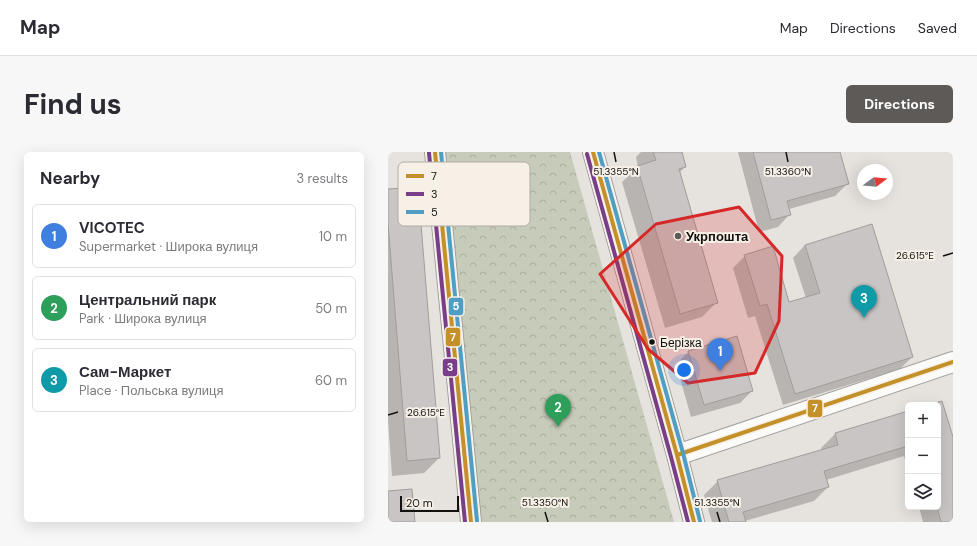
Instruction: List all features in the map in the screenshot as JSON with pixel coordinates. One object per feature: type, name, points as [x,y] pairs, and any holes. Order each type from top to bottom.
[{"type":"street","points":[[435,152],[436,162]]},
{"type":"street","points":[[593,152],[677,454],[694,522]]},
{"type":"street","points":[[442,226],[471,522]]},
{"type":"street","points":[[677,454],[953,362]]},
{"type":"highlighted area","points":[[739,207],[782,256],[779,321],[755,373],[688,383],[648,349],[600,274],[656,224]]},
{"type":"green space","points":[[444,152],[570,152],[674,522],[478,522],[451,226],[530,226],[530,162],[445,162]]},
{"type":"building","name":"Укрпошта","points":[[653,152],[682,152],[686,167],[679,169],[718,303],[680,314],[637,166],[656,160]]},
{"type":"building","points":[[753,152],[840,152],[849,184],[787,201],[791,215],[771,220]]},
{"type":"building","points":[[398,188],[398,226],[421,226],[440,458],[407,461],[388,223],[388,189]]},
{"type":"building","points":[[872,224],[913,357],[795,394],[767,304],[760,306],[744,255],[773,246],[789,302],[820,293],[805,245]]},
{"type":"building","points":[[737,336],[753,391],[704,405],[688,351]]},
{"type":"building","points":[[942,401],[953,437],[953,522],[941,522],[938,511],[941,510],[941,402],[938,402]]},
{"type":"building","points":[[905,412],[905,447],[824,471],[829,487],[743,512],[746,522],[729,522],[717,480],[838,445],[835,433]]},
{"type":"building","points":[[412,489],[415,522],[388,522],[388,491]]},
{"type":"transit line","name":"7","points":[[435,152],[436,162]]},
{"type":"transit line","name":"5","points":[[441,152],[442,162]]},
{"type":"transit line","name":"7","points":[[593,152],[677,455],[694,522]]},
{"type":"transit line","name":"5","points":[[599,152],[683,453],[700,521]]},
{"type":"transit line","name":"3","points":[[429,153],[430,162]]},
{"type":"transit line","name":"3","points":[[587,154],[688,522]]},
{"type":"transit line","name":"3","points":[[436,226],[465,522]]},
{"type":"transit line","name":"7","points":[[442,226],[471,522]]},
{"type":"transit line","name":"5","points":[[448,226],[477,521]]},
{"type":"transit line","name":"7","points":[[677,455],[953,362]]},
{"type":"place","name":"Укрпошта","points":[[678,236]]},
{"type":"place","name":"Сам-Маркет","points":[[864,318]]},
{"type":"place","name":"Берізка","points":[[652,342]]},
{"type":"place","name":"VICOTEC","points":[[720,371]]},
{"type":"place","name":"Центральний парк","points":[[558,427]]}]
